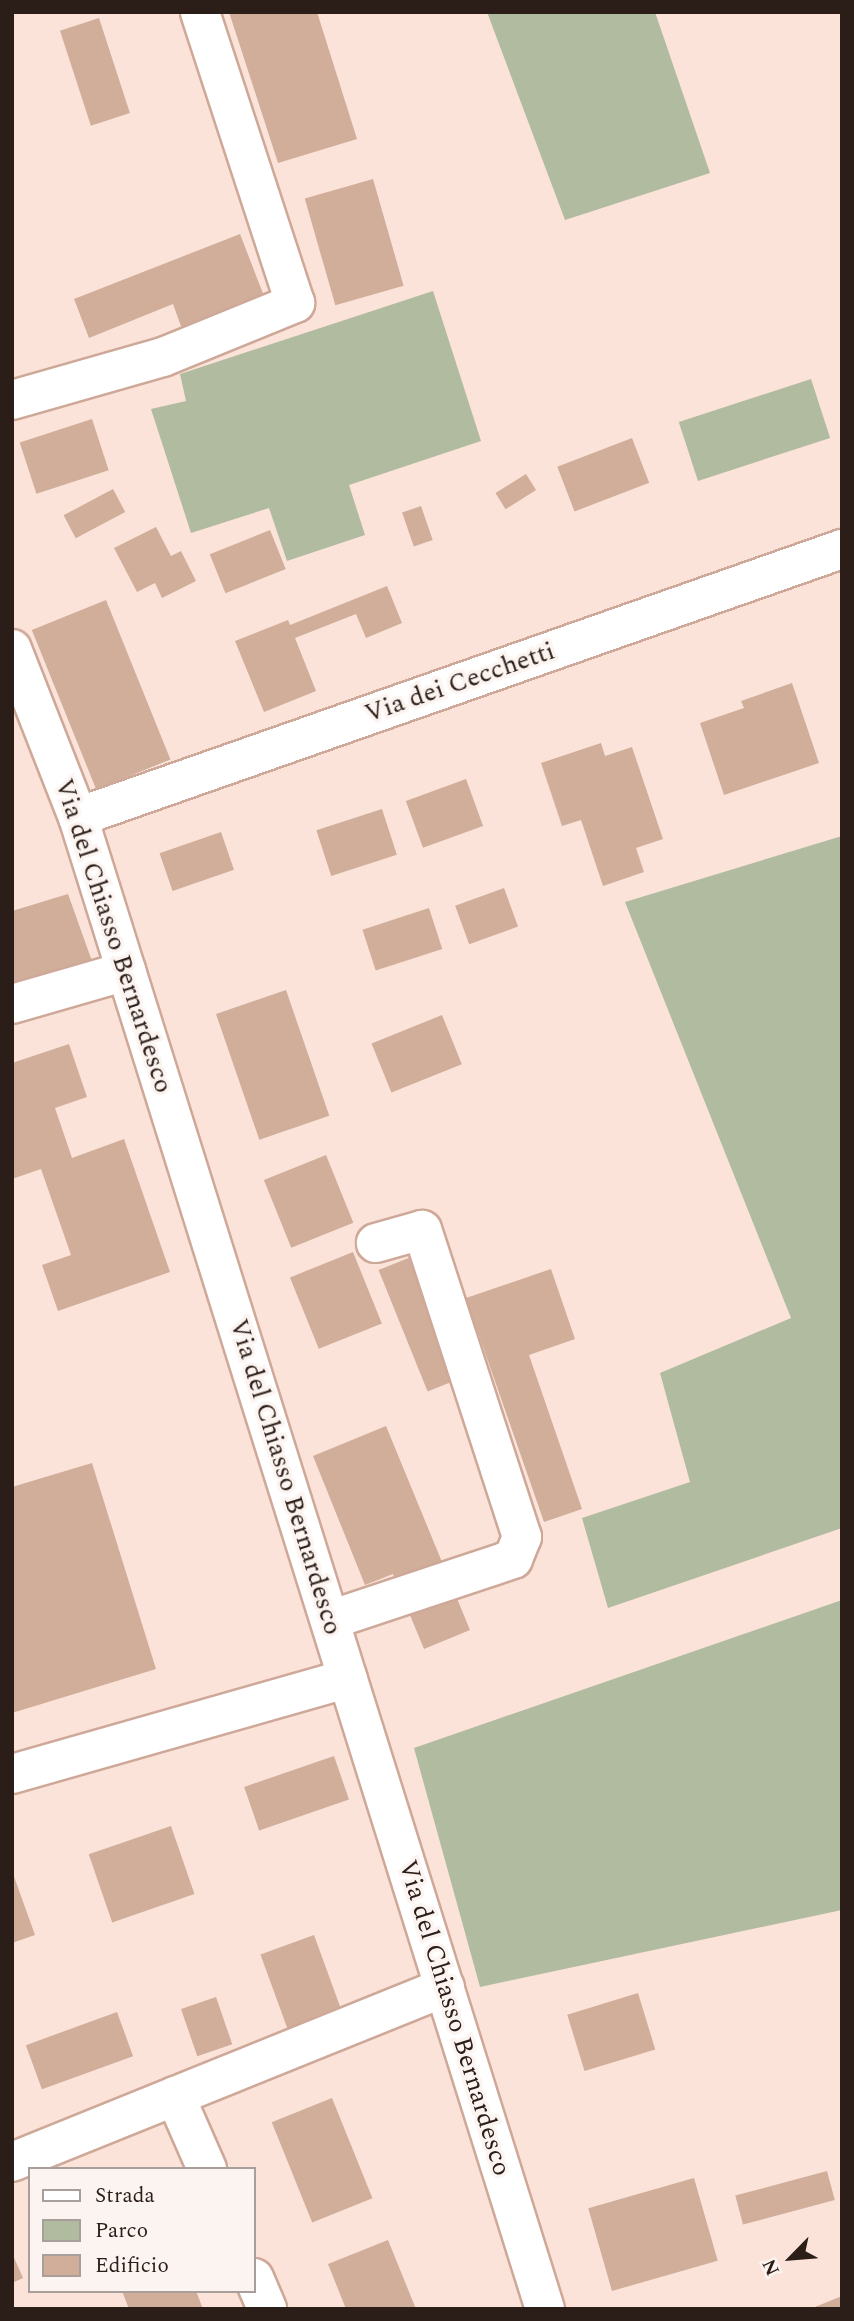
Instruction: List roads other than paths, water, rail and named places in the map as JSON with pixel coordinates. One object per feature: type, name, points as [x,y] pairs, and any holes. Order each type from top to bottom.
[{"type":"street","points":[[12,400],[163,357],[295,303],[200,12]]},
{"type":"street","name":"Via dei Cecchetti","points":[[78,817],[842,549]]},
{"type":"street","name":"Via del Chiasso Bernardesco","points":[[12,649],[78,817],[545,2309]]},
{"type":"street","points":[[12,1004],[126,971]]},
{"type":"street","points":[[330,1620],[513,1559],[522,1538],[422,1230],[376,1243]]},
{"type":"street","points":[[12,1774],[348,1678]]},
{"type":"street","points":[[12,2162],[445,1987]]},
{"type":"street","points":[[175,2096],[206,2167]]},
{"type":"street","points":[[256,2283],[267,2309]]}]
